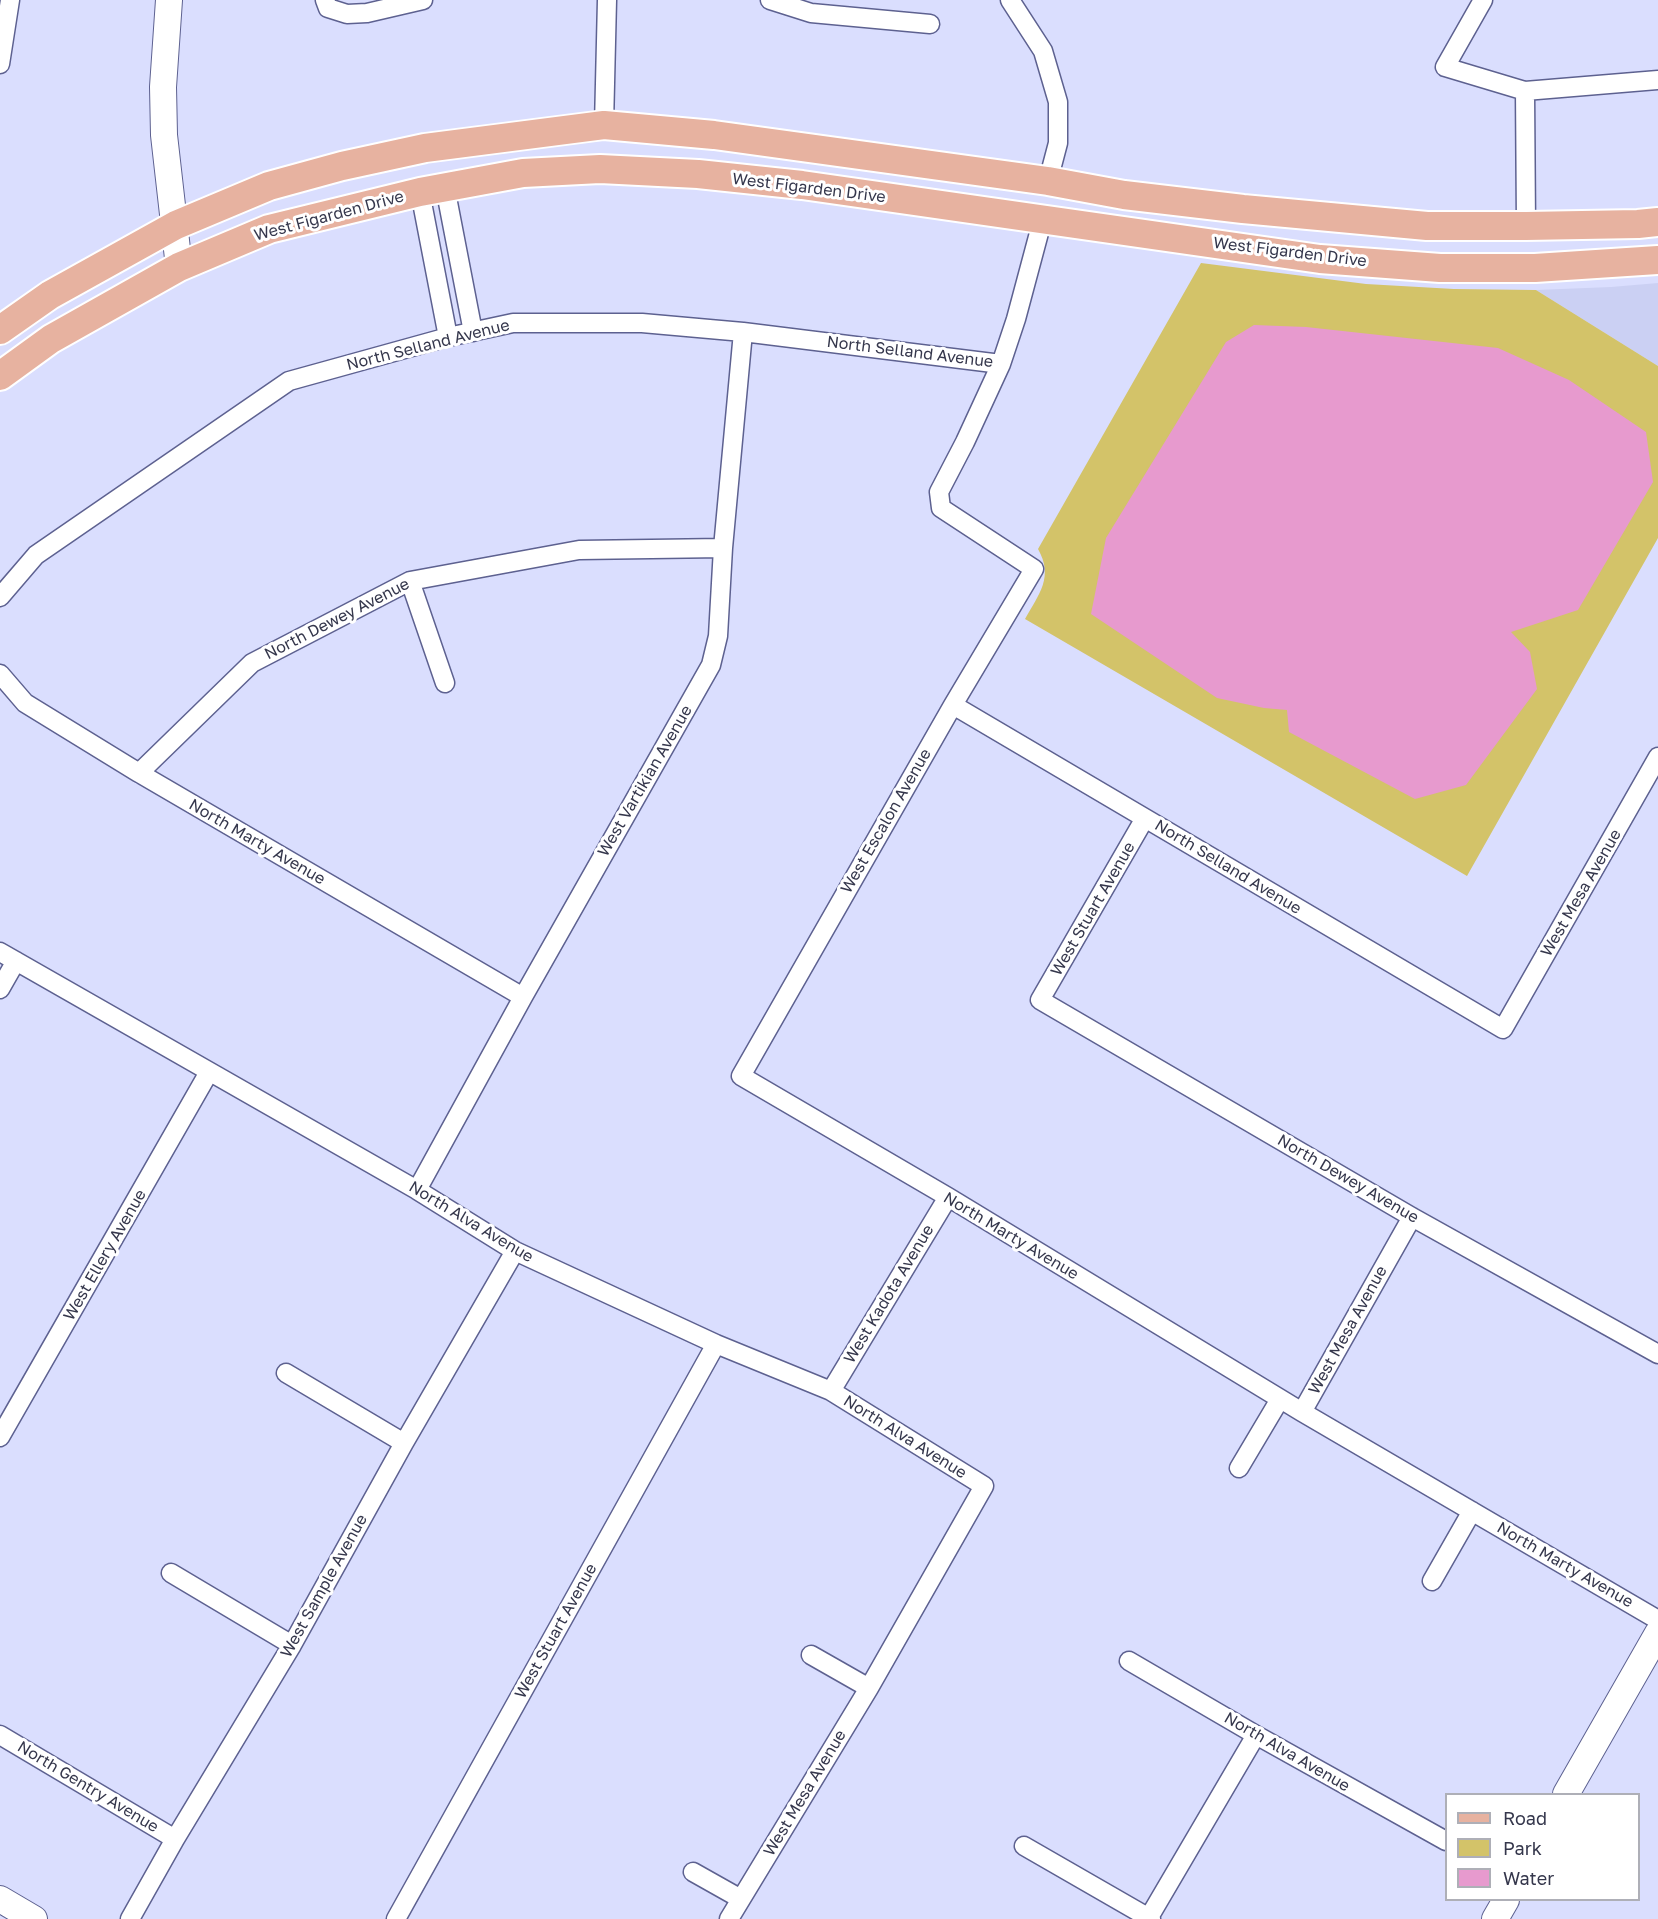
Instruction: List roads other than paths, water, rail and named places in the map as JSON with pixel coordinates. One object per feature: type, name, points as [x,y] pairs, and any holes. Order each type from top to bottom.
[{"type":"main road","points":[[0,330],[50,296],[176,225],[268,186],[342,166],[425,148],[604,125],[714,135],[1048,181],[1124,195],[1243,209],[1427,226],[1658,222]]},
{"type":"main road","points":[[432,189],[439,170],[498,138]]},
{"type":"main road","name":"West Figarden Drive","points":[[0,376],[51,339],[179,267],[269,229],[432,189],[523,173],[600,169],[698,174],[802,185],[1320,259],[1440,268],[1535,268],[1658,260]]},
{"type":"main road","points":[[977,211],[990,195],[1021,196],[1048,181]]},
{"type":"main road","points":[[1042,218],[1062,203],[1124,195]]},
{"type":"street","points":[[0,64],[10,0]]},
{"type":"street","points":[[170,0],[163,87],[164,135],[179,267]]},
{"type":"street","points":[[326,4],[347,14],[367,13],[423,0]]},
{"type":"street","points":[[604,125],[607,0]]},
{"type":"street","points":[[770,0],[811,13],[930,24]]},
{"type":"street","points":[[1010,0],[1043,51],[1058,102],[1058,143],[1048,181]]},
{"type":"street","points":[[1483,0],[1445,67],[1525,91],[1658,80]]},
{"type":"street","points":[[1525,91],[1526,226]]},
{"type":"street","points":[[432,189],[473,332]]},
{"type":"street","points":[[432,189],[448,337]]},
{"type":"street","points":[[1001,364],[1016,320],[1042,218]]},
{"type":"street","name":"North Selland Avenue","points":[[0,597],[36,555],[290,381],[448,337],[513,323],[642,322],[743,332],[1001,364]]},
{"type":"street","name":"West Vartikian Avenue","points":[[417,1190],[523,997],[711,665],[718,636],[723,548],[743,332]]},
{"type":"street","name":"West Escalon Avenue","points":[[741,1076],[1034,568],[941,508],[939,492],[1001,364]]},
{"type":"street","name":"North Dewey Avenue","points":[[139,773],[252,663],[410,581],[579,550],[723,548]]},
{"type":"street","points":[[410,581],[445,684]]},
{"type":"street","name":"North Marty Avenue","points":[[0,674],[25,703],[139,773],[523,997]]},
{"type":"street","name":"North Selland Avenue","points":[[953,705],[1503,1029]]},
{"type":"street","name":"West Mesa Avenue","points":[[1503,1029],[1658,757]]},
{"type":"street","name":"West Stuart Avenue","points":[[1040,999],[1145,818]]},
{"type":"street","name":"North Alva Avenue","points":[[0,952],[417,1190],[515,1251],[716,1344],[831,1391],[984,1486]]},
{"type":"street","points":[[0,989],[16,961]]},
{"type":"street","name":"North Dewey Avenue","points":[[1040,999],[1412,1217],[1658,1354]]},
{"type":"street","name":"West Ellery Avenue","points":[[0,1437],[209,1072]]},
{"type":"street","name":"North Marty Avenue","points":[[741,1076],[948,1197],[1280,1399],[1658,1620]]},
{"type":"street","name":"West Kadota Avenue","points":[[831,1391],[948,1197]]},
{"type":"street","name":"West Mesa Avenue","points":[[1302,1412],[1412,1217]]},
{"type":"street","name":"West Sample Avenue","points":[[130,1919],[292,1645],[404,1443],[515,1251]]},
{"type":"street","name":"West Stuart Avenue","points":[[396,1919],[716,1344]]},
{"type":"street","points":[[286,1373],[404,1443]]},
{"type":"street","points":[[1239,1468],[1280,1399]]},
{"type":"street","name":"West Mesa Avenue","points":[[729,1919],[869,1688],[984,1486]]},
{"type":"street","points":[[1432,1581],[1472,1511]]},
{"type":"street","points":[[171,1573],[292,1645]]},
{"type":"street","points":[[1567,1793],[1658,1633]]},
{"type":"street","points":[[811,1655],[869,1688]]},
{"type":"street","name":"North Alva Avenue","points":[[1129,1661],[1445,1840]]},
{"type":"street","name":"North Gentry Avenue","points":[[0,1735],[176,1839]]},
{"type":"street","points":[[1024,1846],[1149,1919],[1256,1735]]},
{"type":"street","points":[[693,1872],[741,1899]]},
{"type":"street","points":[[0,1899],[34,1919]]},
{"type":"street","points":[[1495,1919],[1505,1901]]},
{"type":"water","points":[[1254,325],[1306,327],[1498,348],[1569,380],[1646,432],[1653,482],[1578,610],[1511,632],[1530,652],[1537,689],[1466,785],[1415,799],[1289,732],[1287,710],[1264,708],[1217,698],[1091,614],[1106,538],[1226,342]]}]
